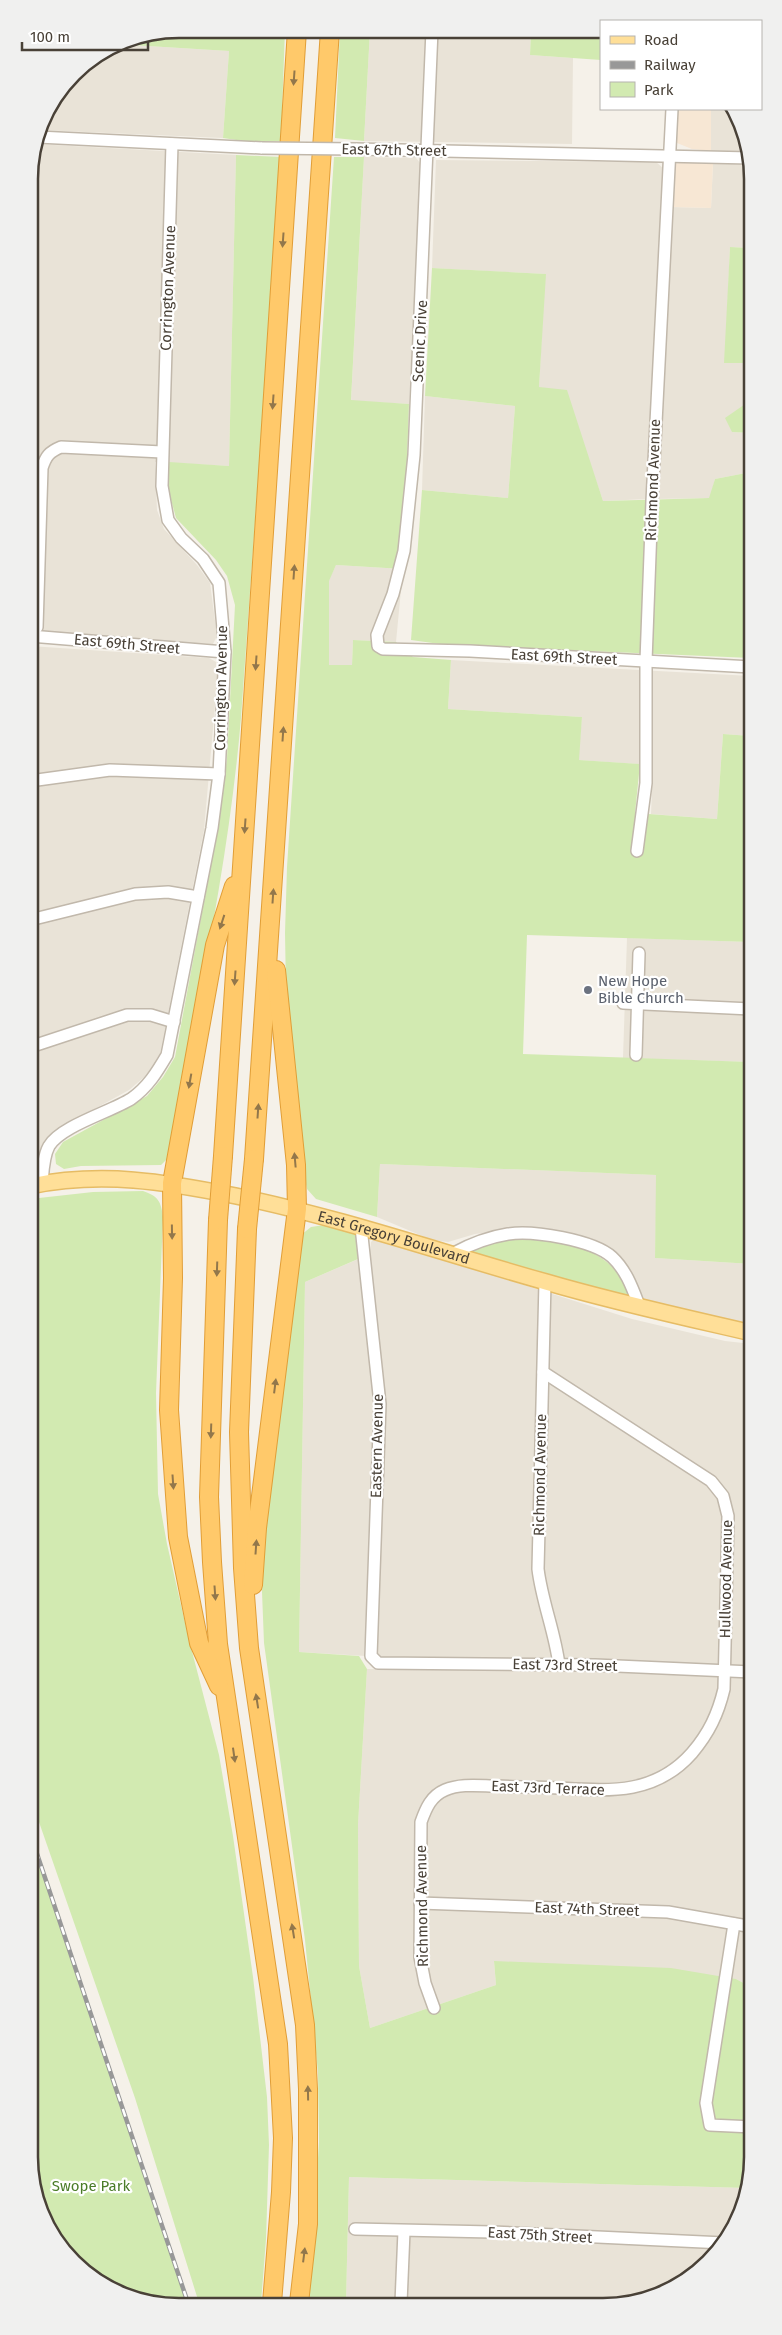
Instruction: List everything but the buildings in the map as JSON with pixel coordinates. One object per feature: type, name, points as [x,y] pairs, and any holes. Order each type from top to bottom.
[{"type":"highway","points":[[272,2298],[282,2192],[284,2138],[278,2044],[218,1644],[209,1497],[218,1220],[296,38]]},
{"type":"highway","points":[[300,2298],[308,2224],[309,2155],[305,2025],[248,1648],[239,1494],[239,1432],[247,1229],[271,925],[329,38]]},
{"type":"highway","points":[[226,1702],[199,1643],[187,1592],[178,1537],[169,1410],[172,1183],[215,945],[243,859]]},
{"type":"highway","points":[[248,1648],[257,1528],[297,1209],[295,1155],[271,925]]},
{"type":"main road","name":"East Gregory Boulevard","points":[[38,1185],[102,1178],[172,1183],[297,1209],[640,1308],[744,1331]]},
{"type":"street","name":"Scenic Drive","points":[[378,646],[377,635],[393,594],[404,552],[414,463],[432,38]]},
{"type":"street","name":"Richmond Avenue","points":[[637,851],[646,783],[646,662],[655,420],[672,110]]},
{"type":"street","name":"East 67th Street","points":[[43,138],[262,148],[743,158]]},
{"type":"street","name":"Corrington Avenue","points":[[38,1178],[45,1155],[56,1138],[130,1099],[153,1079],[166,1055],[212,828],[219,774],[225,652],[219,583],[203,559],[181,538],[168,520],[162,486],[172,144]]},
{"type":"street","points":[[38,595],[42,468],[49,454],[61,447],[162,452]]},
{"type":"street","name":"East 69th Street","points":[[38,637],[225,652]]},
{"type":"street","name":"East 69th Street","points":[[378,646],[383,648],[744,667]]},
{"type":"street","points":[[38,780],[110,770],[219,774]]},
{"type":"street","points":[[38,918],[135,894],[168,892],[198,896]]},
{"type":"street","points":[[636,1055],[639,953]]},
{"type":"street","points":[[623,1003],[744,1009]]},
{"type":"street","points":[[38,1043],[128,1015],[151,1015],[174,1022]]},
{"type":"street","name":"Eastern Avenue","points":[[361,1227],[380,1404],[371,1656],[378,1663]]},
{"type":"street","points":[[454,1253],[470,1244],[511,1234],[578,1240],[611,1257],[628,1277],[640,1308]]},
{"type":"street","name":"Richmond Avenue","points":[[545,1282],[538,1569],[542,1595],[556,1640],[559,1665]]},
{"type":"street","name":"Hullwood Avenue","points":[[543,1372],[711,1481],[723,1496],[728,1516],[725,1671],[720,1705],[705,1738],[683,1763],[670,1772]]},
{"type":"street","name":"East 73rd Street","points":[[378,1663],[559,1665],[744,1672]]},
{"type":"street","name":"East 73rd Terrace","points":[[428,1804],[436,1795],[460,1786],[538,1787],[608,1791],[628,1789],[670,1772]]},
{"type":"street","name":"Richmond Avenue","points":[[428,1804],[421,1822],[420,1957],[425,1983],[434,2008]]},
{"type":"street","name":"East 74th Street","points":[[420,1903],[668,1912],[744,1926]]},
{"type":"street","points":[[734,1924],[706,2113],[710,2125],[744,2127]]},
{"type":"street","name":"East 75th Street","points":[[355,2229],[492,2232],[715,2243]]},
{"type":"street","points":[[401,2298],[404,2231]]},
{"type":"shaded area","points":[[370,38],[531,38],[530,55],[573,58],[572,144],[364,141]]},
{"type":"shaded area","points":[[133,45],[229,51],[223,138],[46,130],[61,100],[79,79],[100,61]]},
{"type":"shaded area","points":[[674,110],[711,110],[711,151],[692,149],[677,143],[675,139]]},
{"type":"shaded area","points":[[711,110],[727,110],[737,133],[742,153],[711,151]]},
{"type":"shaded area","points":[[42,144],[236,155],[229,466],[155,462],[157,510],[164,529],[197,565],[210,583],[217,636],[213,644],[38,634],[38,170]]},
{"type":"shaded area","points":[[364,157],[416,158],[421,164],[409,404],[351,401]]},
{"type":"shaded area","points":[[436,160],[656,162],[664,169],[648,499],[603,501],[592,469],[539,387],[545,274],[432,268]]},
{"type":"shaded area","points":[[683,162],[713,163],[711,208],[671,207],[673,168],[675,164]]},
{"type":"shaded area","points":[[713,163],[743,165],[744,248],[730,247],[725,363],[744,363],[744,406],[732,432],[744,433],[744,473],[715,479],[710,498],[655,499],[671,207],[711,208]]},
{"type":"shaded area","points":[[425,396],[515,406],[508,498],[422,490]]},
{"type":"shaded area","points":[[336,565],[403,569],[396,642],[353,640],[352,665],[329,665],[329,580]]},
{"type":"shaded area","points":[[38,647],[209,658],[216,662],[218,672],[204,830],[160,1054],[149,1073],[129,1090],[58,1129],[45,1140],[38,1159]]},
{"type":"shaded area","points":[[451,660],[744,676],[744,736],[723,734],[717,819],[651,814],[653,765],[578,760],[582,717],[448,709]]},
{"type":"shaded area","points":[[627,938],[744,942],[744,1062],[623,1058]]},
{"type":"shaded area","points":[[380,1164],[657,1175],[655,1258],[744,1264],[744,1323],[644,1301],[629,1270],[609,1247],[578,1234],[511,1229],[475,1234],[448,1242],[432,1240],[377,1217]]},
{"type":"shaded area","points":[[375,1238],[632,1319],[725,1341],[744,1343],[744,1667],[383,1657],[299,1652],[305,1282],[370,1254],[371,1242]]},
{"type":"shaded area","points":[[367,1669],[597,1671],[744,1678],[744,1983],[736,1979],[494,1962],[496,1985],[370,2028],[359,1966],[358,1825]]},
{"type":"shaded area","points":[[349,2177],[741,2188],[730,2219],[721,2235],[709,2249],[674,2279],[649,2290],[631,2295],[603,2298],[346,2298]]},
{"type":"green space","points":[[179,38],[285,38],[281,141],[243,141],[223,138],[229,51],[133,45],[151,40]]},
{"type":"green space","points":[[340,38],[370,38],[364,141],[335,138]]},
{"type":"green space","points":[[531,38],[600,38],[600,60],[530,55]]},
{"type":"green space","points":[[236,155],[281,157],[241,718],[236,771],[221,877],[172,1141],[167,1159],[161,1165],[81,1166],[64,1169],[56,1164],[55,1154],[63,1142],[147,1096],[163,1077],[175,1057],[220,816],[227,758],[235,605],[227,576],[216,560],[176,518],[169,492],[169,462],[229,466]]},
{"type":"green space","points":[[334,157],[364,157],[351,400],[409,404],[403,569],[336,565],[329,581],[329,665],[352,665],[353,640],[396,642],[413,657],[451,660],[448,709],[582,717],[579,760],[640,764],[635,813],[717,819],[723,734],[744,736],[744,942],[527,935],[523,1054],[744,1062],[744,1264],[655,1258],[656,1175],[380,1164],[377,1217],[316,1199],[307,1189],[304,1174],[286,990],[287,867]]},
{"type":"green space","points":[[730,247],[744,248],[744,363],[724,363]]},
{"type":"green space","points":[[432,268],[546,274],[539,387],[567,390],[603,501],[709,498],[715,479],[744,473],[744,658],[447,645],[411,640],[422,490],[508,498],[515,406],[425,396]]},
{"type":"green space","points":[[744,405],[744,433],[732,432],[725,418]]},
{"type":"green space","points":[[143,1191],[158,1200],[163,1217],[156,1393],[158,1494],[167,1544],[189,1640],[219,1755],[233,1836],[253,1977],[267,2097],[269,2145],[266,2239],[261,2298],[197,2298],[135,2098],[38,1819],[38,1198],[93,1192]]},
{"type":"green space","points":[[324,1225],[355,1233],[358,1259],[305,1282],[299,1652],[359,1656],[367,1669],[358,1825],[359,1966],[370,2028],[496,1985],[494,1961],[671,1968],[736,1979],[744,1983],[744,2165],[741,2188],[349,2177],[346,2298],[309,2298],[319,2142],[318,2073],[305,1940],[264,1643],[262,1592],[265,1510],[301,1235],[311,1227]]},
{"type":"green space","points":[[518,1238],[569,1245],[599,1256],[622,1279],[630,1296],[626,1299],[472,1255],[469,1251],[499,1240]]},
{"type":"green space","name":"Swope Park","points":[[38,1857],[186,2298],[151,2295],[133,2290],[100,2274],[79,2256],[61,2235],[45,2202],[40,2184],[38,2165]]},
{"type":"railway","points":[[38,1857],[186,2298]]},
{"type":"place","name":"New Hope Bible Church","points":[[588,990]]}]
